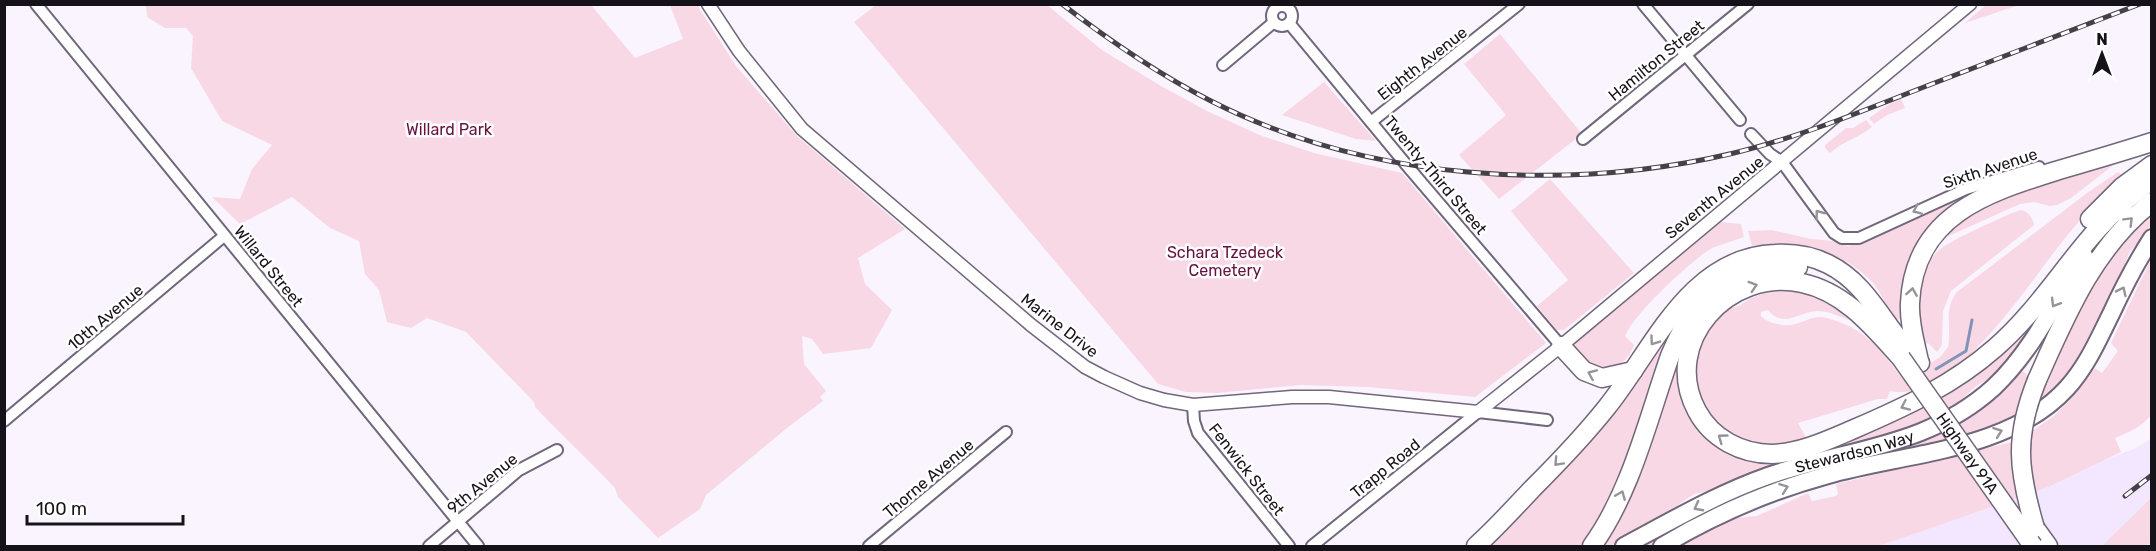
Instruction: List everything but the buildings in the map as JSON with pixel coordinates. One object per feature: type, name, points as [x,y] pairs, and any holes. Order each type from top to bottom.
[{"type":"highway","points":[[1912,356],[1910,301],[1915,274],[1929,243],[1953,215],[1971,203],[2003,188],[2151,142]]},
{"type":"highway","points":[[1956,378],[1991,344],[2101,207],[2122,187],[2151,165]]},
{"type":"highway","points":[[2035,528],[2023,484],[2020,454],[2026,412],[2037,380],[2074,301],[2099,258],[2121,230],[2151,202]]},
{"type":"highway","points":[[1912,356],[1847,303],[1827,291],[1802,283],[1768,281],[1736,292],[1702,321],[1690,348],[1688,388],[1698,413],[1718,436],[1732,445],[1748,451],[1773,454],[1789,452],[1822,442],[1922,398],[1956,378],[2003,339],[2041,297],[2089,237],[2124,203]]},
{"type":"highway","points":[[1476,546],[1559,461],[1607,407],[1691,292],[1713,274],[1731,264],[1764,254],[1788,254],[1812,258],[1840,271],[1864,292],[1912,356]]},
{"type":"highway","points":[[1592,546],[1611,517],[1626,481],[1677,339],[1696,307],[1720,284],[1765,267],[1796,267],[1823,274],[1846,287],[1912,356]]},
{"type":"highway","points":[[1561,346],[1584,371],[1602,378],[1633,371]]},
{"type":"highway","name":"Highway 91A","points":[[1912,356],[2048,546]]},
{"type":"highway","name":"Highway 91A","points":[[1912,356],[2033,546]]},
{"type":"main road","name":"Stewardson Way","points":[[1631,543],[1707,502],[1752,482],[1924,432],[1971,406],[2015,364],[2036,335],[2085,254],[2124,203],[2151,181]]},
{"type":"main road","name":"Stewardson Way","points":[[1662,546],[1730,510],[1791,485],[1965,443],[2027,420],[2052,402],[2080,372],[2151,238]]},
{"type":"street","name":"Willard Street","points":[[36,4],[478,546]]},
{"type":"street","name":"Marine Drive","points":[[708,4],[739,51],[802,129],[1031,325],[1085,367],[1114,382],[1164,400],[1193,405],[1292,398],[1329,398],[1547,420]]},
{"type":"street","name":"Eighth Avenue","points":[[1371,122],[1519,4]]},
{"type":"street","points":[[1643,4],[1740,120]]},
{"type":"street","name":"Hamilton Street","points":[[1583,139],[1748,4]]},
{"type":"street","name":"Seventh Avenue","points":[[1478,412],[1561,346],[1970,4]]},
{"type":"street","points":[[1274,6],[1292,7],[1292,18],[1289,24],[1283,26],[1274,22],[1272,16],[1274,6]]},
{"type":"street","points":[[1223,65],[1274,22]]},
{"type":"street","name":"Twenty-Third Street","points":[[1289,24],[1561,346]]},
{"type":"street","name":"Sixth Avenue","points":[[1782,162],[1834,233],[1842,238],[1859,237],[1966,189],[2151,133]]},
{"type":"street","points":[[1751,134],[1770,154],[1782,162]]},
{"type":"street","name":"10th Avenue","points":[[4,421],[224,236]]},
{"type":"street","name":"Fenwick Street","points":[[1193,405],[1194,421],[1198,433],[1289,546]]},
{"type":"street","name":"Trapp Road","points":[[1312,546],[1478,412]]},
{"type":"street","name":"Thorne Avenue","points":[[869,546],[1006,432]]},
{"type":"street","name":"9th Avenue","points":[[429,546],[519,470],[557,450]]},
{"type":"shaded area","points":[[2151,439],[2151,546],[1880,546],[2134,449]]},
{"type":"green space","points":[[1986,4],[2019,5],[1965,23]]},
{"type":"green space","name":"Willard Park","points":[[146,5],[591,5],[635,58],[683,39],[670,5],[697,5],[736,66],[797,136],[905,229],[858,258],[865,284],[892,310],[871,348],[823,354],[812,339],[802,336],[804,364],[826,391],[820,397],[823,401],[706,495],[700,509],[658,538],[618,497],[615,488],[535,407],[534,402],[466,332],[427,318],[411,328],[387,322],[379,290],[365,274],[359,241],[330,228],[292,197],[240,224],[212,197],[240,199],[252,169],[272,145],[222,121],[191,68],[193,36],[186,28],[165,28],[147,17]]},
{"type":"green space","name":"Schara Tzedeck Cemetery","points":[[876,5],[1047,5],[1102,50],[1209,112],[1262,136],[1314,153],[1402,173],[1546,343],[1475,397],[1368,387],[1300,385],[1217,393],[1186,392],[1158,384],[854,22]]},
{"type":"green space","points":[[1500,34],[1582,134],[1499,199],[1459,155],[1506,115],[1464,64]]},
{"type":"green space","points":[[1324,82],[1376,141],[1356,139],[1282,115]]},
{"type":"green space","points":[[1900,97],[1905,108],[1887,115],[1874,124],[1869,118]]},
{"type":"green space","points":[[1866,120],[1872,127],[1867,131],[1830,153],[1825,148],[1825,145],[1846,128],[1853,128]]},
{"type":"green space","points":[[2116,163],[2071,198],[2057,205],[2050,206],[2034,202],[2020,204],[1942,239],[1954,226],[1979,208],[2022,191]]},
{"type":"green space","points":[[2118,172],[2122,174],[2120,178],[2069,234],[1987,338],[1963,362],[1938,380],[1914,391],[1890,391],[1887,399],[1878,399],[1798,423],[1807,439],[1778,445],[1751,443],[1734,437],[1720,427],[1707,413],[1695,383],[1695,363],[1704,332],[1725,309],[1739,306],[1765,293],[1784,290],[1812,293],[1840,306],[1849,320],[1817,311],[1785,319],[1774,316],[1768,310],[1761,312],[1761,316],[1773,323],[1784,325],[1822,317],[1853,328],[1872,342],[1905,381],[1941,356],[1948,347],[1950,305],[1957,292]]},
{"type":"green space","points":[[1550,179],[1634,273],[1564,330],[1557,330],[1537,306],[1568,280],[1511,211]]},
{"type":"green space","points":[[1952,202],[1953,205],[1931,226],[1902,319],[1895,320],[1876,286],[1855,267],[1842,259],[1798,245],[1752,246],[1748,231],[1771,230],[1848,246]]},
{"type":"green space","points":[[2021,210],[2030,215],[2034,225],[1951,291],[1943,311],[1942,345],[1937,352],[1928,343],[1923,346],[1917,302],[1922,278],[1932,257],[1943,247],[1962,236]]},
{"type":"green space","points":[[2151,211],[2151,226],[2129,253],[2117,287],[2087,347],[2060,389],[2015,420],[1678,532],[1653,546],[1602,546],[1678,356],[1681,355],[1679,367],[1733,453],[1864,433],[1922,408],[1966,381],[2041,310],[2032,328],[2006,364],[1992,377],[1976,386],[1957,404],[1931,421],[1717,489],[1694,494],[1643,529],[1988,400],[2021,370],[2031,377],[2068,327],[2104,263]]},
{"type":"green space","points":[[1721,222],[1741,224],[1744,237],[1712,248],[1660,292],[1638,316],[1625,336],[1634,345],[1623,362],[1612,367],[1592,369],[1572,346],[1577,340]]},
{"type":"green space","points":[[2151,259],[2151,415],[2139,426],[2115,438],[2121,452],[2048,487],[1879,546],[1679,546],[1735,518],[1757,516],[1808,493],[1812,501],[1836,496],[1838,494],[1836,484],[2017,441],[2054,416],[2095,368],[2102,373],[2118,351],[2111,343]]},
{"type":"green space","points":[[1672,327],[1676,329],[1623,476],[1585,546],[1487,546]]},
{"type":"green space","points":[[2151,498],[2151,542],[2146,546],[2102,546]]},
{"type":"waterway","points":[[1936,369],[1966,351],[1972,320]]},
{"type":"railway","points":[[1062,4],[1116,44],[1172,80],[1211,101],[1272,128],[1335,148],[1401,163],[1468,172],[1536,175],[1603,173],[1669,166],[1759,147],[1854,114],[2140,4]]},
{"type":"railway","points":[[2125,496],[2152,475]]}]
